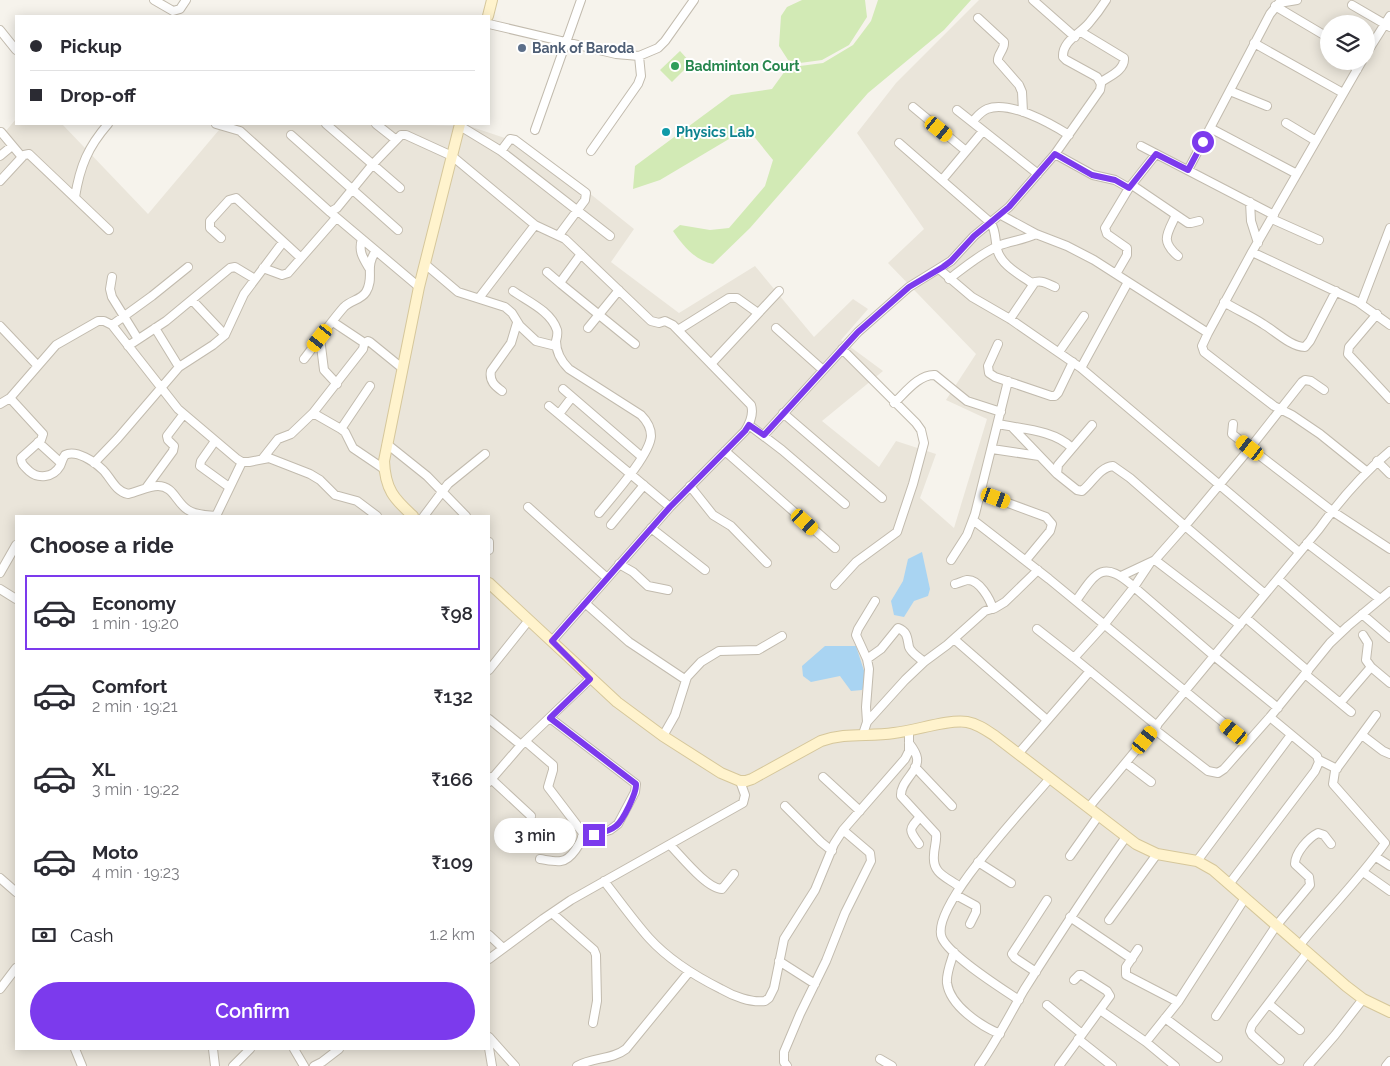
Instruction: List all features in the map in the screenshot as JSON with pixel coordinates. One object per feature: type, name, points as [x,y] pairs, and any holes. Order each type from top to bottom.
[{"type":"street","points":[[154,0],[173,11],[180,9],[186,0]]},
{"type":"street","points":[[488,15],[492,0]]},
{"type":"street","points":[[535,130],[581,0]]},
{"type":"street","points":[[490,24],[616,54],[639,56],[658,48],[666,42],[694,0]]},
{"type":"street","points":[[1034,0],[1078,34],[1124,58],[1124,64],[1121,68],[1100,82]]},
{"type":"street","points":[[1188,170],[1275,6],[1283,1],[1297,0]]},
{"type":"street","points":[[764,435],[858,332],[909,287],[951,261],[974,236],[1000,215],[1022,193],[1055,154],[1100,90],[1100,82],[1097,77],[1063,57],[1064,48],[1078,34],[1102,2]]},
{"type":"street","points":[[1352,5],[1387,25]]},
{"type":"street","points":[[1275,6],[1320,33]]},
{"type":"street","points":[[1375,42],[1387,25],[1390,16]]},
{"type":"street","points":[[978,18],[1004,42],[998,61],[1019,85],[1022,92],[1023,112]]},
{"type":"street","points":[[0,30],[15,49]]},
{"type":"street","points":[[1254,43],[1343,93]]},
{"type":"street","points":[[592,150],[638,84],[641,76],[639,56]]},
{"type":"street","points":[[1357,70],[1252,252],[1202,346],[1204,352],[1280,409],[1320,434],[1366,471]]},
{"type":"street","points":[[1230,91],[1267,106]]},
{"type":"street","points":[[913,107],[966,151]]},
{"type":"street","points":[[972,122],[980,113],[992,108],[1023,112],[1043,120],[1068,134]]},
{"type":"street","points":[[957,110],[1038,174]]},
{"type":"street","points":[[1286,123],[1316,141]]},
{"type":"street","points":[[75,197],[79,174],[88,150],[107,125]]},
{"type":"street","points":[[219,125],[240,131],[336,218],[419,287]]},
{"type":"street","points":[[327,125],[400,188]]},
{"type":"street","points":[[377,125],[395,139]]},
{"type":"street","points":[[412,515],[396,500],[389,490],[384,469],[387,444],[419,287],[460,125],[501,151],[610,236]]},
{"type":"street","points":[[1210,128],[1297,174]]},
{"type":"street","points":[[942,180],[983,131]]},
{"type":"street","points":[[0,132],[22,157]]},
{"type":"street","points":[[330,212],[335,210],[373,164],[395,139],[401,135],[404,134],[452,156],[535,225],[559,236],[581,254],[651,321],[670,322],[751,405],[749,425],[745,431],[670,507],[552,641]]},
{"type":"street","points":[[291,135],[398,230]]},
{"type":"street","points":[[501,151],[510,139],[515,140],[586,193],[586,198],[559,236]]},
{"type":"street","points":[[899,143],[991,223],[1000,257],[1006,264],[1033,284]]},
{"type":"street","points":[[0,156],[12,146]]},
{"type":"street","points":[[1142,146],[1319,240]]},
{"type":"street","points":[[0,181],[22,157],[26,154],[31,155],[109,230]]},
{"type":"street","points":[[1055,154],[1092,175],[1115,180],[1130,186],[1188,223],[1199,221]]},
{"type":"street","points":[[1116,274],[1126,255],[1126,248],[1107,234],[1105,228],[1130,186],[1156,154]]},
{"type":"street","points":[[221,238],[210,228],[210,221],[233,198],[238,200],[301,258]]},
{"type":"street","points":[[1250,202],[1251,222],[1258,243]]},
{"type":"street","points":[[1000,215],[1036,234],[1082,253],[1208,333]]},
{"type":"street","points":[[1176,215],[1166,239],[1168,246],[1178,256]]},
{"type":"street","points":[[263,268],[285,275],[336,218]]},
{"type":"street","points":[[480,298],[535,225]]},
{"type":"street","points":[[1357,302],[1387,246],[1390,228]]},
{"type":"street","points":[[949,279],[996,247],[1036,234]]},
{"type":"street","points":[[362,239],[360,251],[369,268]]},
{"type":"street","points":[[94,463],[118,438],[179,366],[213,345],[224,335],[244,294],[283,242]]},
{"type":"street","points":[[304,359],[344,307],[360,298],[366,291],[370,281],[370,260],[376,251]]},
{"type":"street","points":[[1252,252],[1357,302],[1390,325]]},
{"type":"street","points":[[561,284],[581,254]]},
{"type":"street","points":[[425,264],[458,292],[505,308],[512,313],[517,323],[536,341],[556,346]]},
{"type":"street","points":[[112,325],[188,267]]},
{"type":"street","points":[[128,346],[192,300],[230,268],[235,268],[255,280]]},
{"type":"street","points":[[939,269],[972,298],[1010,319],[1081,368],[1300,552]]},
{"type":"street","points":[[547,272],[635,344]]},
{"type":"street","points":[[112,277],[111,294],[138,340]]},
{"type":"street","points":[[1010,319],[1033,284],[1040,281],[1055,287]]},
{"type":"street","points":[[1081,368],[1128,282]]},
{"type":"street","points":[[588,328],[619,290]]},
{"type":"street","points":[[513,291],[550,318],[556,329],[556,346],[561,360],[569,369],[646,420],[649,424],[651,436],[648,448],[599,513]]},
{"type":"street","points":[[711,364],[779,291]]},
{"type":"street","points":[[1224,302],[1292,343],[1305,347],[1336,291]]},
{"type":"street","points":[[678,330],[729,298],[738,298],[758,312]]},
{"type":"street","points":[[192,300],[224,335]]},
{"type":"street","points":[[1376,314],[1349,347],[1348,354],[1390,399]]},
{"type":"street","points":[[1059,352],[1084,316]]},
{"type":"street","points":[[0,404],[10,398],[37,365],[61,341],[98,321],[104,321],[112,325],[183,415],[242,462],[264,458],[272,459],[313,476],[335,496],[357,501],[376,515]]},
{"type":"street","points":[[333,322],[364,344]]},
{"type":"street","points":[[502,392],[493,384],[490,376],[491,371],[511,343],[517,323]]},
{"type":"street","points":[[0,326],[37,365]]},
{"type":"street","points":[[155,328],[179,366]]},
{"type":"street","points":[[776,328],[823,370]]},
{"type":"street","points":[[320,338],[324,370],[337,384]]},
{"type":"street","points":[[364,344],[368,341],[370,342],[402,368]]},
{"type":"street","points":[[264,458],[278,439],[291,434],[313,413],[363,350],[364,344]]},
{"type":"street","points":[[998,344],[988,366],[988,370],[992,375],[1051,396],[1055,396],[1058,393],[1073,362]]},
{"type":"street","points":[[835,585],[856,562],[897,532],[924,443],[921,430],[842,349]]},
{"type":"street","points":[[894,403],[922,378],[930,374],[935,375],[967,401],[1000,412]]},
{"type":"street","points":[[1074,658],[1104,625],[1153,561],[1185,526],[1305,380],[1312,380],[1324,390]]},
{"type":"street","points":[[950,560],[963,543],[973,520],[1008,381]]},
{"type":"street","points":[[341,429],[370,386]]},
{"type":"street","points":[[563,389],[642,457]]},
{"type":"street","points":[[559,414],[572,397]]},
{"type":"street","points":[[10,398],[42,432],[43,437],[22,455],[20,461],[22,465],[36,476],[52,473],[65,455],[72,453],[94,463],[102,469],[118,489],[124,493],[128,494],[158,486],[174,494],[187,510],[196,514],[206,515]]},
{"type":"street","points":[[549,406],[670,507]]},
{"type":"street","points":[[313,413],[341,429],[353,448],[384,469]]},
{"type":"street","points":[[783,413],[882,498]]},
{"type":"street","points":[[146,488],[173,451],[174,446],[167,436],[183,415]]},
{"type":"street","points":[[998,424],[1060,438],[1072,448]]},
{"type":"street","points":[[1233,424],[1232,434],[1332,511],[1390,549]]},
{"type":"street","points":[[749,425],[764,435],[845,504]]},
{"type":"street","points":[[1057,474],[1058,465],[1092,425]]},
{"type":"street","points":[[1011,426],[1057,474],[1077,490],[1082,491],[1102,470],[1113,466],[1130,478],[1265,594]]},
{"type":"street","points":[[215,441],[201,461],[200,466],[229,487]]},
{"type":"street","points":[[38,442],[61,463]]},
{"type":"street","points":[[387,444],[443,490],[465,515]]},
{"type":"street","points":[[992,449],[1039,456]]},
{"type":"street","points":[[725,451],[834,548]]},
{"type":"street","points":[[1089,807],[1332,511],[1366,471],[1390,451]]},
{"type":"street","points":[[425,515],[443,490],[485,454]]},
{"type":"street","points":[[1378,461],[1390,474]]},
{"type":"street","points":[[215,515],[242,462]]},
{"type":"street","points":[[611,525],[644,485]]},
{"type":"street","points":[[690,486],[707,505],[710,512],[730,526],[766,563]]},
{"type":"street","points":[[981,493],[1046,517],[1050,521],[1052,527],[1050,531],[1026,560]]},
{"type":"street","points":[[528,507],[607,578]]},
{"type":"street","points":[[973,520],[1026,560],[1247,742]]},
{"type":"street","points":[[651,528],[705,570]]},
{"type":"street","points":[[1307,543],[1380,599]]},
{"type":"street","points":[[0,573],[15,547]]},
{"type":"street","points":[[1121,576],[1153,561]]},
{"type":"street","points":[[1153,561],[1240,625]]},
{"type":"street","points":[[619,564],[633,572],[648,586],[668,590]]},
{"type":"street","points":[[867,722],[924,662],[954,639],[985,611],[1005,602],[1038,570]]},
{"type":"street","points":[[1076,601],[1098,574],[1109,572],[1121,576],[1278,708]]},
{"type":"street","points":[[1278,579],[1340,634]]},
{"type":"street","points":[[955,584],[965,580],[974,582],[988,597],[993,609]]},
{"type":"street","points":[[490,584],[590,679],[617,702],[663,736],[721,773],[740,781],[752,779],[827,739],[864,734],[883,735],[965,722],[975,724],[1089,807],[1126,837],[1148,851],[1197,861],[1214,870],[1307,953],[1363,999],[1390,1012]]},
{"type":"street","points":[[0,589],[15,598]]},
{"type":"street","points":[[1038,629],[1208,771],[1218,773],[1224,769],[1278,708],[1340,634],[1390,591]]},
{"type":"street","points":[[864,734],[867,722],[866,707],[869,682],[867,659],[856,635],[875,601]]},
{"type":"street","points":[[585,603],[629,642],[686,680]]},
{"type":"street","points":[[1362,614],[1390,638]]},
{"type":"street","points":[[1246,618],[1351,712]]},
{"type":"street","points":[[490,669],[529,620]]},
{"type":"street","points":[[867,659],[881,649],[898,628],[908,636],[910,650],[924,662]]},
{"type":"street","points":[[1363,635],[1368,643],[1366,660],[1371,667],[1390,683]]},
{"type":"street","points":[[663,736],[673,720],[686,680],[693,670],[712,654],[726,650],[758,650],[782,636]]},
{"type":"street","points":[[954,639],[1047,720]]},
{"type":"street","points":[[1341,702],[1371,667]]},
{"type":"street","points":[[1018,754],[1090,671]]},
{"type":"street","points":[[531,816],[490,779],[523,743],[590,679]]},
{"type":"street","points":[[1299,946],[1322,916],[1376,857],[1388,840],[1336,789],[1332,780],[1337,769],[1376,715]]},
{"type":"street","points":[[1270,717],[1317,756],[1319,760],[1337,769]]},
{"type":"street","points":[[550,718],[636,784],[635,792],[618,824],[610,830],[582,837]]},
{"type":"street","points":[[490,720],[553,765],[548,787],[581,829],[582,837],[578,847],[564,861],[540,859]]},
{"type":"street","points":[[604,881],[649,939],[675,962],[689,972],[728,993],[745,999],[765,1002],[774,988],[784,939],[815,890],[843,830],[906,759],[909,750],[909,731]]},
{"type":"street","points":[[1197,861],[1291,735]]},
{"type":"street","points":[[1362,735],[1390,754]]},
{"type":"street","points":[[909,743],[916,755],[917,762],[902,787],[901,796],[936,834],[934,854],[936,870],[960,887]]},
{"type":"street","points":[[1230,883],[1316,771],[1319,760]]},
{"type":"street","points":[[1126,763],[1150,782]]},
{"type":"street","points":[[915,767],[952,806]]},
{"type":"street","points":[[823,777],[860,811]]},
{"type":"street","points":[[1018,1000],[946,945],[941,937],[940,930],[960,887],[978,862],[1050,778]]},
{"type":"street","points":[[490,958],[552,913],[604,881],[743,803],[745,795],[740,781]]},
{"type":"street","points":[[786,806],[832,851]]},
{"type":"street","points":[[1070,856],[1100,816]]},
{"type":"street","points":[[919,844],[910,832],[910,829],[920,817]]},
{"type":"street","points":[[787,1066],[783,1057],[784,1052],[806,999],[826,961],[845,913],[871,861],[870,853],[843,830]]},
{"type":"street","points":[[1216,1016],[1276,926],[1310,885],[1310,877],[1296,864],[1297,855],[1312,837],[1318,833],[1324,835],[1331,844]]},
{"type":"street","points":[[979,1066],[1070,917],[1126,837]]},
{"type":"street","points":[[670,845],[690,866],[716,888],[722,888],[734,874]]},
{"type":"street","points":[[1110,920],[1157,854]]},
{"type":"street","points":[[1376,857],[1390,866]]},
{"type":"street","points":[[978,862],[1011,883]]},
{"type":"street","points":[[1363,872],[1390,891]]},
{"type":"street","points":[[0,878],[15,891]]},
{"type":"street","points":[[956,895],[976,906],[976,912],[970,924]]},
{"type":"street","points":[[1146,1042],[1178,1002],[1245,898]]},
{"type":"street","points":[[1036,972],[1012,954],[1047,900]]},
{"type":"street","points":[[552,913],[594,950],[596,955],[597,1001],[593,1023]]},
{"type":"street","points":[[1070,917],[1132,958]]},
{"type":"street","points":[[490,936],[504,948]]},
{"type":"street","points":[[1138,949],[1126,967],[1126,975],[1178,1002]]},
{"type":"street","points":[[954,952],[947,976],[949,991],[967,1014],[977,1023],[1000,1034]]},
{"type":"street","points":[[1280,1060],[1250,1031],[1252,1025],[1307,953]]},
{"type":"street","points":[[779,961],[814,984]]},
{"type":"street","points":[[0,989],[15,969]]},
{"type":"street","points":[[577,1066],[588,1061],[616,1056],[626,1049],[689,972]]},
{"type":"street","points":[[1059,1066],[1110,996],[1107,991],[1082,975],[1079,975],[1074,980]]},
{"type":"street","points":[[1308,1066],[1363,999]]},
{"type":"street","points":[[1268,1004],[1300,1030]]},
{"type":"street","points":[[1047,1005],[1112,1066]]},
{"type":"street","points":[[1100,1010],[1146,1042],[1175,1066]]},
{"type":"street","points":[[1165,1018],[1218,1058]]},
{"type":"street","points":[[490,1038],[515,1066]]},
{"type":"street","points":[[75,1050],[82,1066]]},
{"type":"street","points":[[212,1050],[215,1066]]},
{"type":"street","points":[[233,1066],[249,1050]]},
{"type":"street","points":[[295,1050],[304,1066]]},
{"type":"street","points":[[314,1066],[338,1050]]},
{"type":"street","points":[[489,1050],[492,1066]]},
{"type":"street","points":[[325,1066],[328,1057]]},
{"type":"street","points":[[880,1059],[892,1066]]},
{"type":"street","points":[[1386,1066],[1390,1061]]},
{"type":"shaded area","points":[[979,0],[1390,0],[1390,1066],[0,1066],[0,138],[15,120],[15,125],[63,125],[148,214],[223,125],[469,126],[532,147],[634,229],[611,262],[679,313],[755,266],[814,337],[853,299],[868,309],[841,340],[883,371],[822,421],[879,467],[896,441],[936,454],[920,498],[954,528],[987,419],[946,400],[976,354],[888,263],[924,229],[857,133],[896,83]]},
{"type":"green space","points":[[802,0],[865,0],[867,17],[849,45],[822,60],[800,63],[788,60],[779,46],[781,16],[787,7]]},
{"type":"green space","points":[[878,0],[971,0],[944,30],[868,93],[750,228],[713,264],[701,260],[681,242],[673,231],[680,225],[710,230],[729,228],[765,186],[773,160],[752,134],[734,136],[660,180],[633,189],[635,166],[731,95],[772,89],[785,71],[800,66],[823,63],[853,45],[871,21]]},
{"type":"green space","name":"Badminton Court","points":[[680,51],[691,63],[672,82],[660,70]]},
{"type":"water","points":[[922,552],[930,589],[928,596],[914,601],[904,617],[894,615],[891,601],[903,581],[908,559]]},
{"type":"water","points":[[825,646],[856,646],[867,680],[862,690],[851,691],[840,676],[811,682],[803,676],[802,666]]},
{"type":"place","name":"Bank of Baroda","points":[[522,48]]},
{"type":"place","name":"Badminton Court","points":[[675,66]]},
{"type":"place","name":"Physics Lab","points":[[666,132]]},
{"type":"route","points":[[594,835],[610,830],[618,824],[635,792],[636,784],[550,718],[590,679],[552,641],[661,516],[749,425],[764,435],[858,332],[917,280],[951,261],[974,236],[1009,207],[1055,154],[1092,175],[1115,180],[1129,188],[1156,154],[1188,170],[1203,142]]}]
